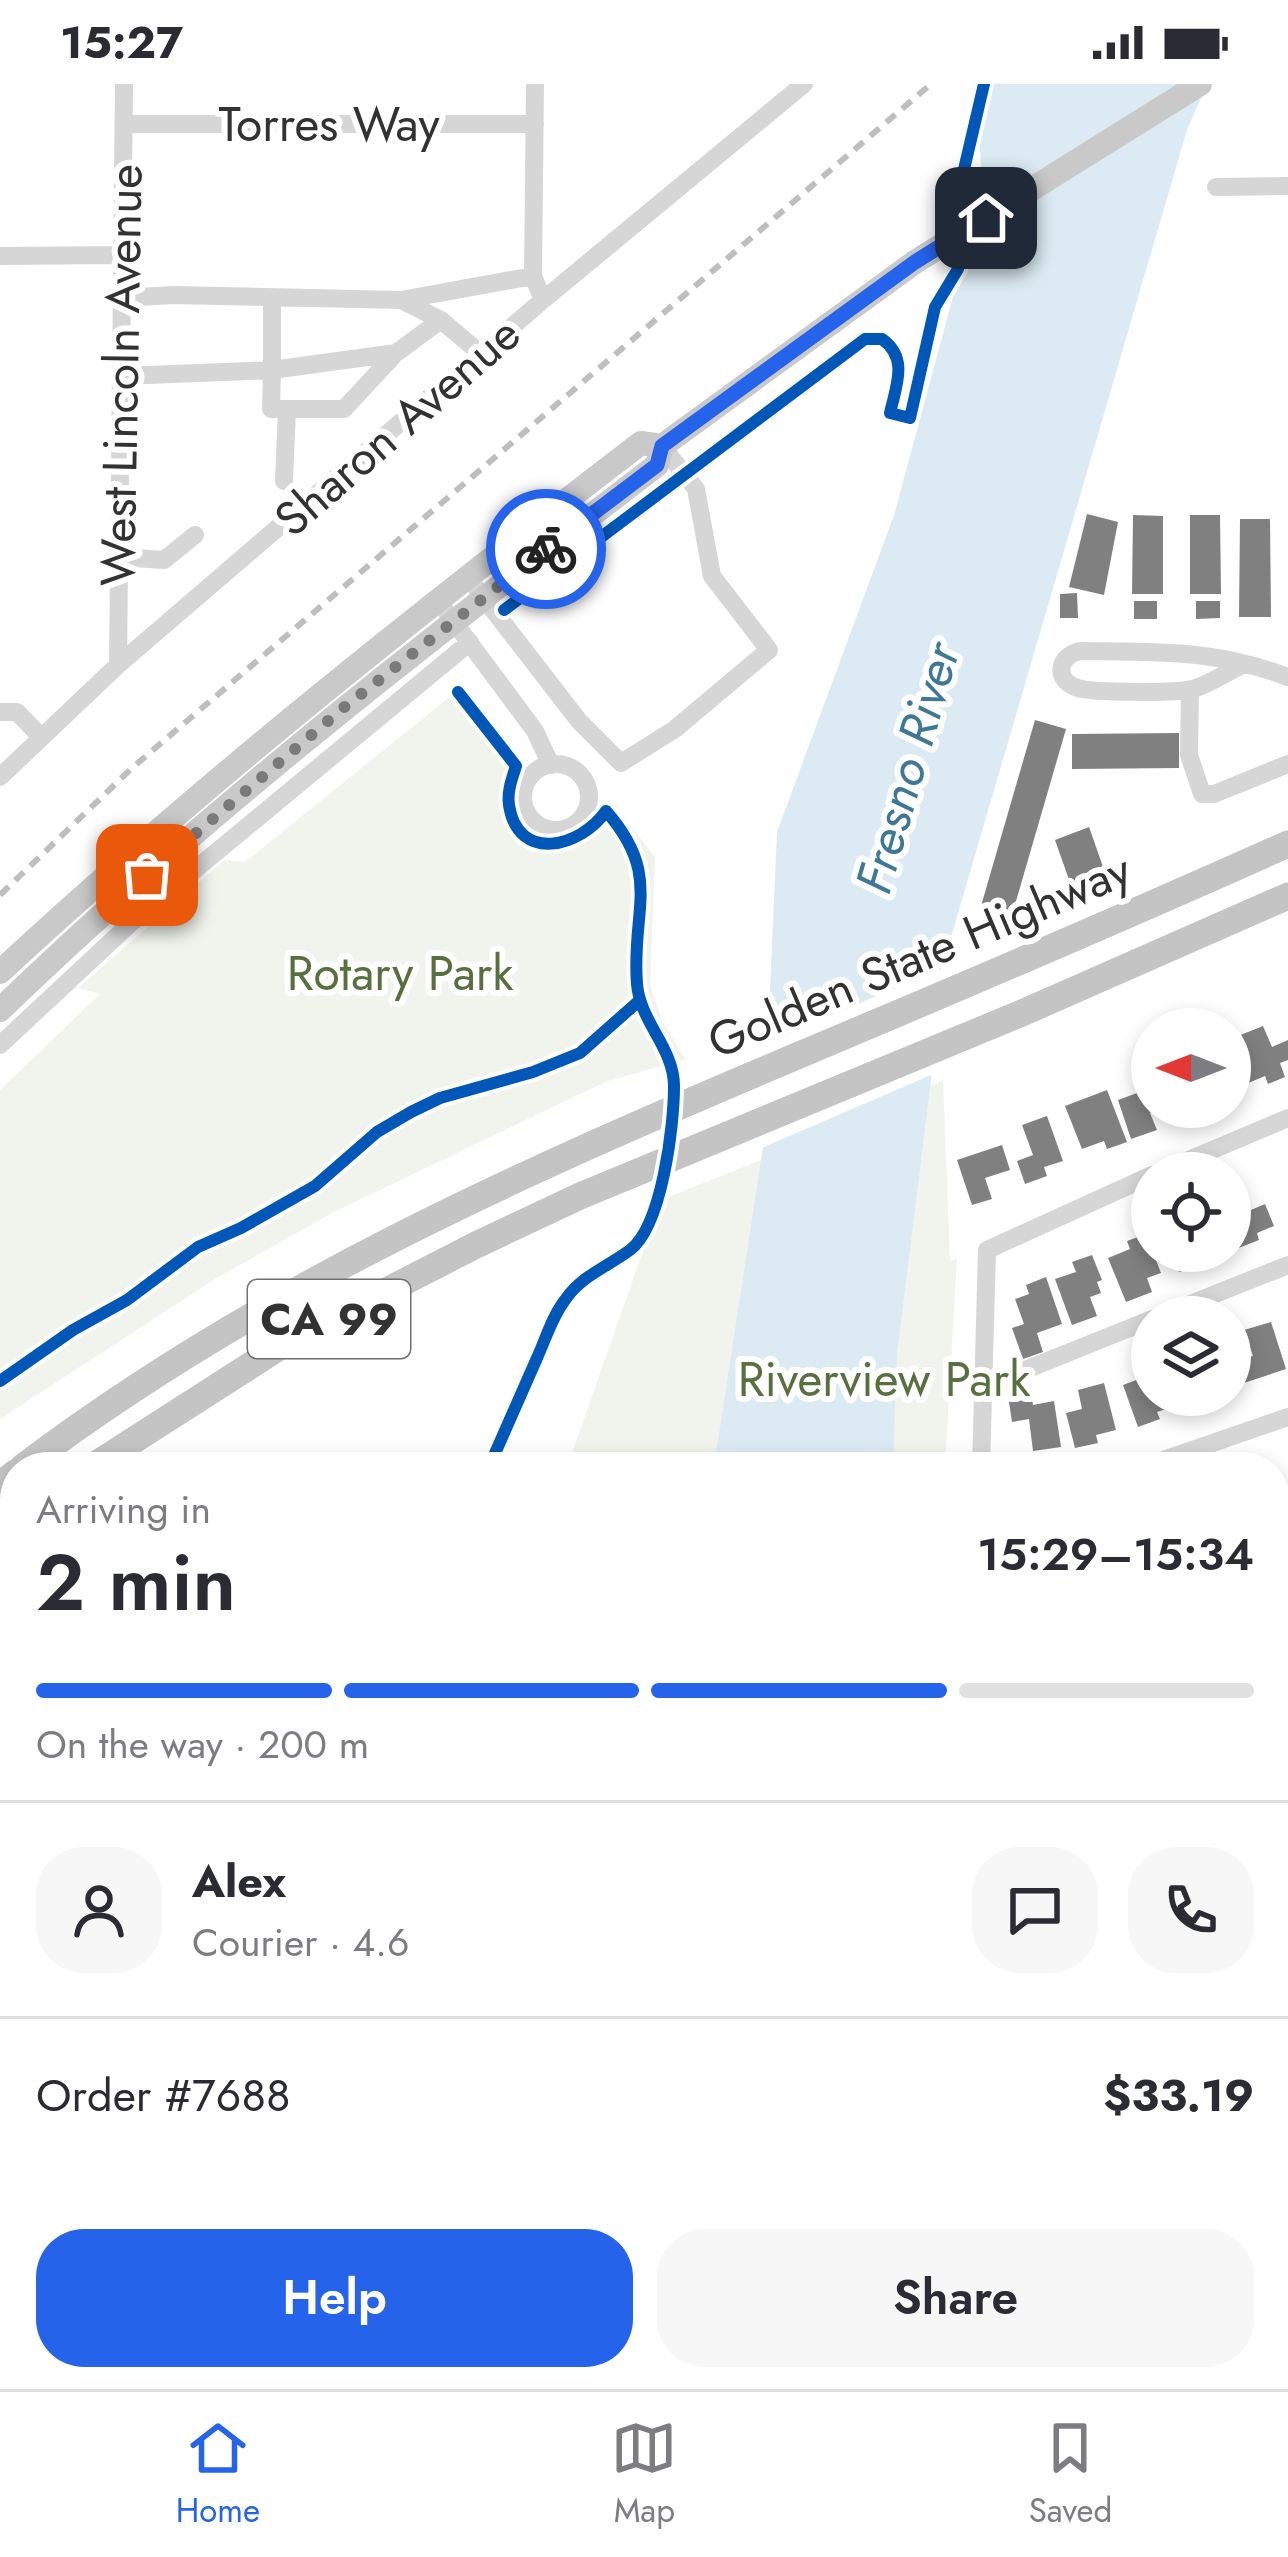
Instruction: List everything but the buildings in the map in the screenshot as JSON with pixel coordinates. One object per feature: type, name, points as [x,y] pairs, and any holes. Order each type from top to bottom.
[{"type":"highway","name":"Golden State Highway","points":[[43,1452],[301,1285],[461,1202],[1288,844]]},
{"type":"highway","name":"Golden State Highway","points":[[115,1452],[287,1342],[384,1289],[580,1196],[1288,896]]},
{"type":"highway","points":[[39,1452],[62,1438]]},
{"type":"main road","points":[[0,1010],[124,912],[259,778],[657,465],[662,446],[915,262],[1200,84]]},
{"type":"main road","points":[[0,972],[222,772],[437,599],[641,443],[662,446]]},
{"type":"street","name":"West Lincoln Avenue","points":[[118,665],[124,84]]},
{"type":"street","points":[[535,84],[533,277],[543,300]]},
{"type":"street","name":"Sharon Avenue","points":[[0,777],[118,665],[543,300],[804,84]]},
{"type":"street","name":"Torres Way","points":[[124,124],[535,124]]},
{"type":"street","points":[[1216,188],[1288,186]]},
{"type":"street","points":[[0,256],[122,255]]},
{"type":"street","points":[[122,298],[401,300],[533,277]]},
{"type":"street","points":[[272,298],[271,409],[344,409],[396,353],[441,320]]},
{"type":"street","points":[[401,300],[441,320],[481,354]]},
{"type":"street","points":[[121,376],[272,370],[396,353]]},
{"type":"street","points":[[284,481],[287,409]]},
{"type":"street","points":[[467,576],[579,722],[621,763],[675,729],[769,650],[712,576],[696,489],[662,446]]},
{"type":"street","points":[[119,557],[164,560],[195,535]]},
{"type":"street","points":[[437,599],[535,731],[551,764]]},
{"type":"street","points":[[0,1045],[124,912],[470,642]]},
{"type":"street","points":[[1245,664],[1190,690],[1082,690],[1065,681],[1060,671],[1062,661],[1080,651],[1195,652],[1245,664],[1288,677]]},
{"type":"street","points":[[1190,690],[1190,755],[1202,794],[1214,794],[1288,764]]},
{"type":"street","points":[[0,712],[17,712],[41,737]]},
{"type":"street","points":[[95,885],[124,912]]},
{"type":"street","points":[[1207,1152],[1288,1118]]},
{"type":"street","points":[[981,1452],[986,1250],[1131,1185]]},
{"type":"street","points":[[1209,1296],[1288,1264]]},
{"type":"street","points":[[983,1388],[1131,1328]]},
{"type":"street","points":[[1186,1452],[1288,1417]]},
{"type":"green space","name":"Rotary Park","points":[[462,687],[520,761],[510,802],[515,820],[531,837],[553,843],[577,838],[595,825],[610,800],[655,857],[650,985],[662,1021],[685,1059],[605,1082],[334,1212],[215,1279],[0,1419],[0,1090],[100,994],[78,988],[224,860],[245,862]]},
{"type":"green space","name":"Riverview Park","points":[[943,1080],[950,1261],[957,1258],[946,1452],[572,1452],[661,1200],[826,1134]]},
{"type":"water","name":"Fresno River","points":[[977,84],[1207,84],[1187,130],[947,951],[897,1354],[894,1452],[716,1452],[763,1147],[777,832],[894,515],[982,189]]},
{"type":"pier","points":[[951,965],[938,1072],[757,1150],[762,1044]]},
{"type":"railway","points":[[0,895],[132,768],[931,84]]},
{"type":"cycle path","points":[[504,610],[865,339],[882,339],[895,355],[898,373],[890,413],[910,418],[935,307],[958,269],[958,251],[947,237],[944,221],[958,195],[984,84]]},
{"type":"cycle path","points":[[458,692],[516,766],[509,805],[524,836],[552,844],[567,840],[582,834],[606,811],[623,834],[634,855],[641,894],[636,958],[639,998],[669,1059],[674,1086],[669,1149],[650,1220],[630,1250],[579,1284],[560,1307],[496,1452]]},
{"type":"cycle path","points":[[0,1381],[73,1330],[127,1300],[198,1247],[315,1186],[377,1132],[440,1098],[533,1072],[580,1053],[640,1000]]},
{"type":"way so far","points":[[147,875],[342,709],[546,549]]},
{"type":"route","points":[[546,549],[657,465],[662,446],[915,262],[986,218]]}]
